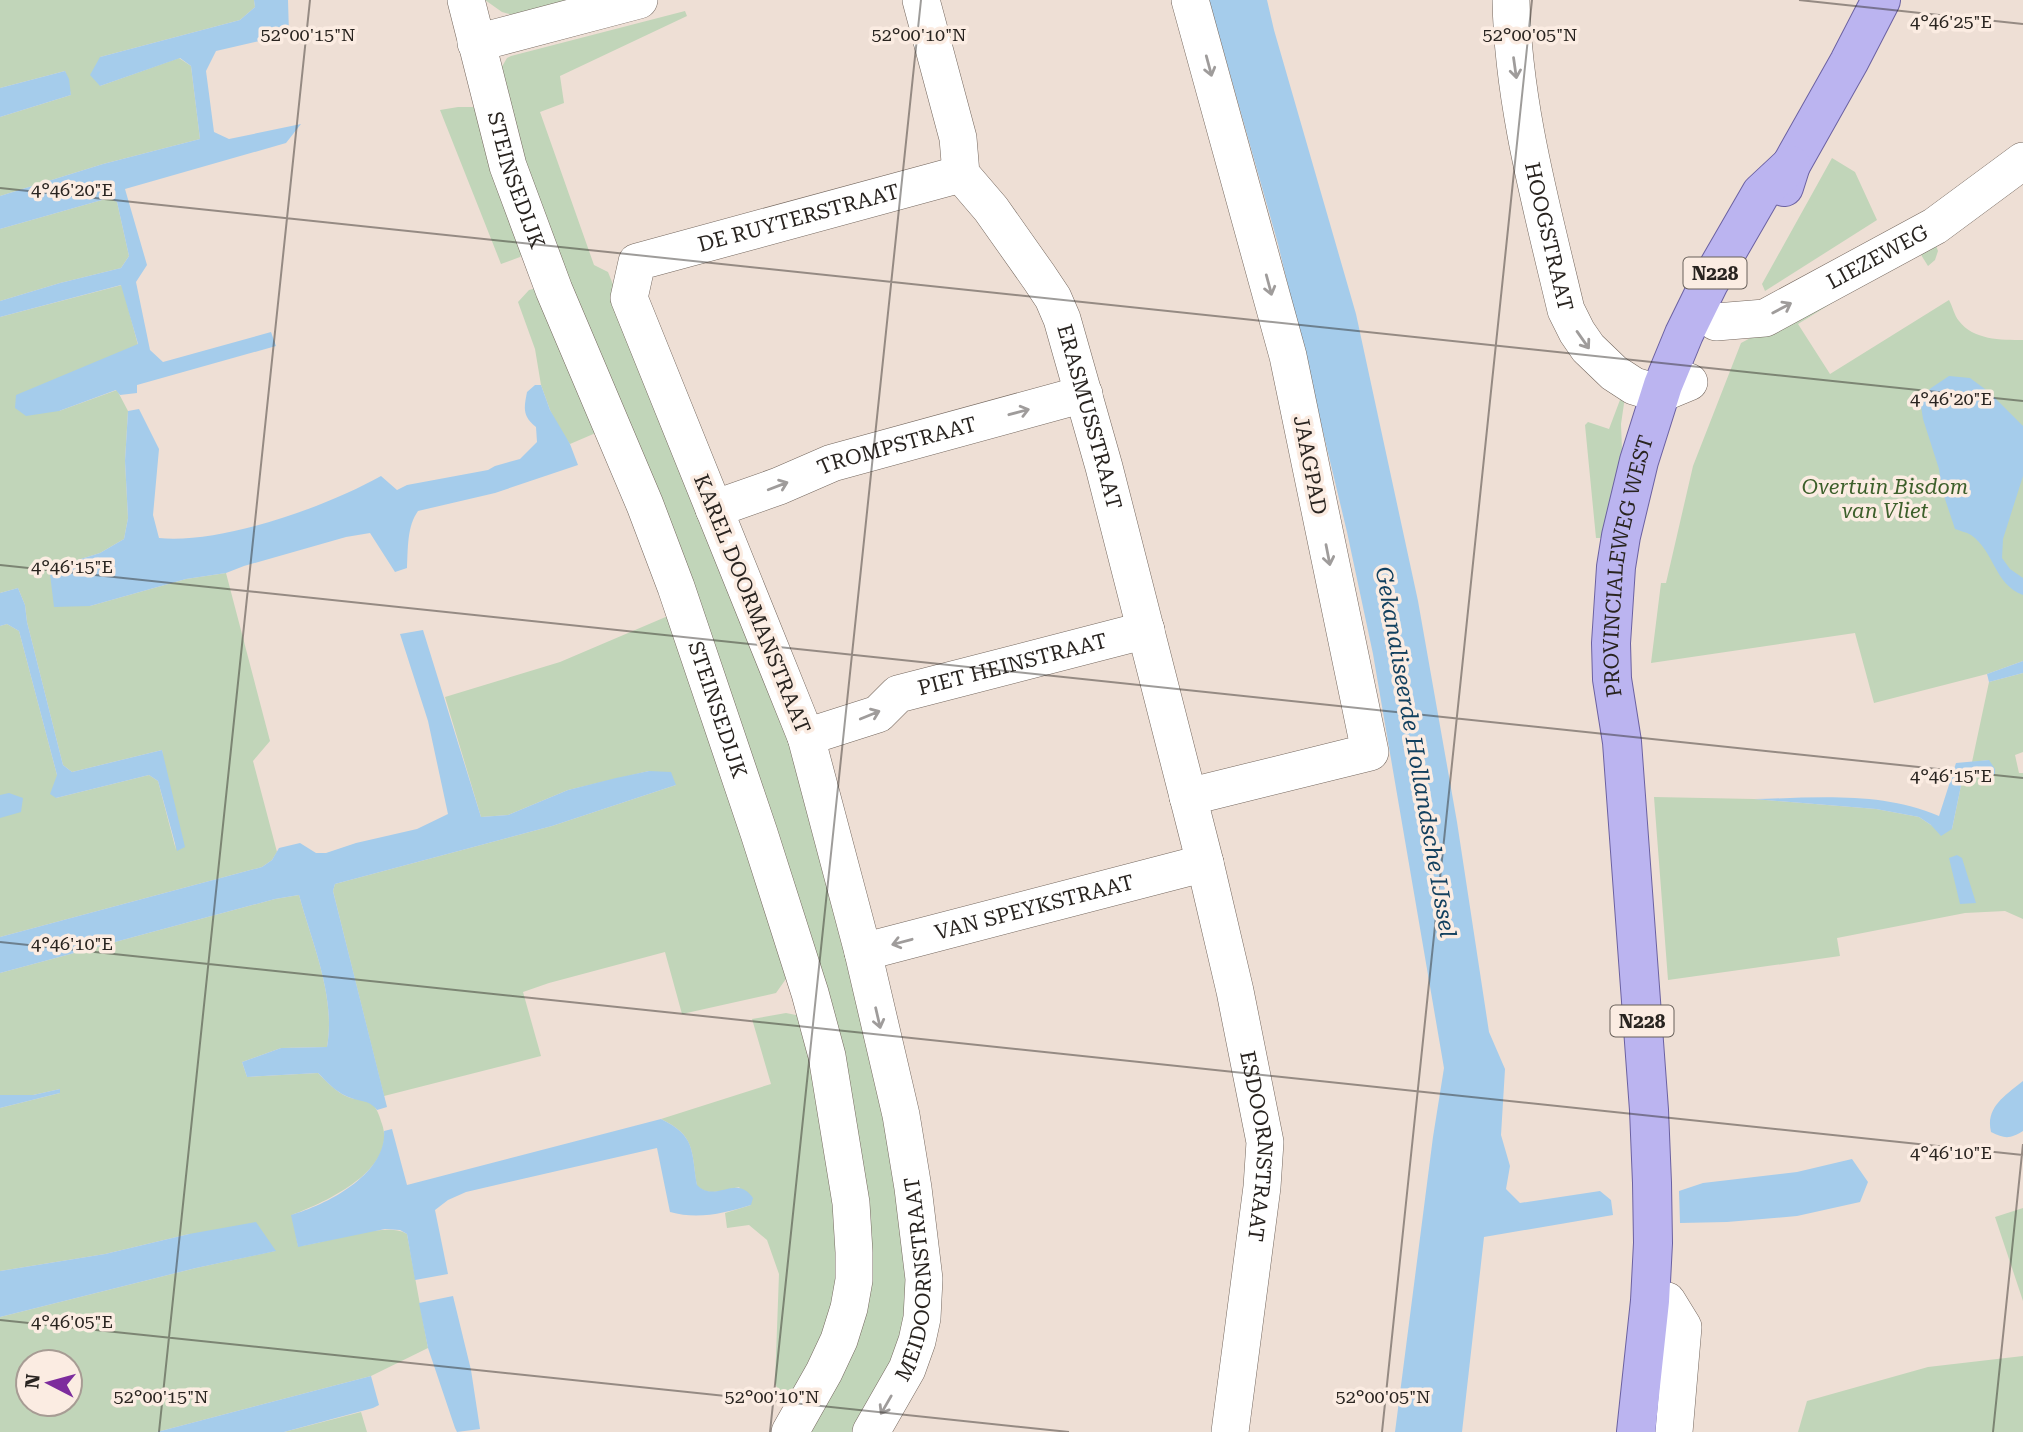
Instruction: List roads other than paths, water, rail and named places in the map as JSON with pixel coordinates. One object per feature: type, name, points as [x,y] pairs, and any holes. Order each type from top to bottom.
[{"type":"main road","name":"N228","points":[[1675,388],[1716,322],[1778,206],[1791,164],[1881,0]]},
{"type":"main road","name":"N228","points":[[1675,388],[1684,334],[1709,283],[1761,193],[1791,164]]},
{"type":"main road","name":"PROVINCIALEWEG WEST","points":[[1636,1432],[1650,1301],[1653,1243],[1649,1111],[1622,742],[1631,620],[1639,563],[1666,448],[1675,388]]},
{"type":"street","name":"STEINSEDIJK","points":[[466,0],[508,166],[554,290],[645,505],[676,587],[759,832],[827,1056],[851,1203],[854,1280],[839,1339],[824,1372],[790,1432]]},
{"type":"street","points":[[476,43],[639,0]]},
{"type":"street","points":[[921,0],[958,138],[961,174]]},
{"type":"street","name":"JAAGPAD","points":[[1188,797],[1370,752],[1288,356],[1191,0]]},
{"type":"street","name":"HOOGSTRAAT","points":[[1511,0],[1515,75],[1566,310],[1577,332],[1598,359],[1633,386],[1675,388]]},
{"type":"street","name":"LIEZEWEG","points":[[1716,322],[1765,318],[1935,226],[2023,161]]},
{"type":"street","name":"DE RUYTERSTRAAT","points":[[637,262],[961,174]]},
{"type":"street","name":"ERASMUSSTRAAT","points":[[961,174],[991,209],[1053,298],[1062,319],[1084,394],[1205,863]]},
{"type":"street","name":"KAREL DOORMANSTRAAT","points":[[637,262],[629,298],[806,737],[863,952]]},
{"type":"street","name":"TROMPSTRAAT","points":[[714,509],[779,486],[832,463],[1084,394]]},
{"type":"street","name":"PIET HEINSTRAAT","points":[[806,737],[878,714],[898,694],[1146,630]]},
{"type":"street","name":"VAN SPEYKSTRAAT","points":[[863,952],[1205,863]]},
{"type":"street","name":"ESDOORNSTRAAT","points":[[1205,863],[1235,991],[1265,1142],[1262,1187],[1230,1432]]},
{"type":"street","name":"MEIDOORNSTRAAT","points":[[863,952],[901,1115],[914,1188],[924,1279],[922,1318],[917,1341],[907,1369],[871,1432]]},
{"type":"street","points":[[1650,1301],[1667,1301],[1683,1327],[1674,1432]]},
{"type":"water","points":[[254,0],[288,0],[289,34],[216,51],[206,71],[214,132],[229,139],[301,124],[286,143],[125,189],[147,265],[136,282],[150,350],[163,362],[271,332],[276,346],[137,385],[137,393],[120,395],[116,390],[59,411],[26,416],[15,408],[16,395],[138,344],[121,285],[0,317],[0,301],[121,268],[129,256],[117,202],[109,198],[0,229],[0,196],[103,164],[200,139],[191,66],[180,58],[100,86],[90,75],[100,57],[240,20],[255,7]]},
{"type":"water","name":"Gekanaliseerde Hollandsche IJssel","points":[[1209,0],[1267,0],[1356,314],[1418,601],[1457,822],[1489,1032],[1505,1069],[1501,1135],[1510,1166],[1506,1189],[1520,1203],[1600,1191],[1611,1200],[1613,1215],[1484,1237],[1462,1432],[1395,1432],[1444,1068],[1373,654],[1347,532],[1278,244]]},
{"type":"water","points":[[65,71],[71,95],[0,117],[0,88]]},
{"type":"water","points":[[1949,376],[1970,378],[1989,392],[2023,426],[2023,476],[2003,539],[2002,558],[2010,569],[2023,578],[2023,595],[2013,590],[2000,576],[1979,542],[1971,535],[1955,529],[1942,490],[1920,399]]},
{"type":"water","points":[[535,385],[541,385],[550,410],[570,444],[578,465],[495,493],[418,511],[410,531],[407,568],[395,572],[370,533],[346,537],[226,573],[186,579],[90,606],[54,607],[50,574],[55,567],[100,553],[124,539],[128,518],[125,461],[128,411],[139,409],[159,449],[153,515],[159,538],[184,538],[213,535],[273,521],[332,500],[381,476],[397,490],[407,485],[488,470],[520,459],[537,442],[536,427],[528,419],[525,407],[527,392]]},
{"type":"water","points":[[18,588],[25,605],[63,765],[72,772],[162,750],[185,847],[177,851],[158,781],[149,775],[56,798],[50,794],[57,775],[19,631],[7,624],[0,626],[0,593]]},
{"type":"water","points":[[423,630],[481,817],[508,815],[568,790],[649,771],[671,772],[676,785],[552,826],[335,884],[333,891],[387,1107],[377,1110],[367,1102],[346,1096],[318,1073],[247,1077],[242,1062],[281,1048],[327,1047],[329,1028],[326,990],[299,895],[275,899],[0,973],[0,937],[262,867],[272,860],[279,848],[300,843],[316,853],[326,853],[417,829],[448,814],[428,721],[400,634]]},
{"type":"water","points":[[2023,661],[2023,673],[1989,682],[1987,674]]},
{"type":"water","points":[[1989,760],[1995,774],[1984,777],[1963,776],[1952,829],[1941,836],[1919,817],[1876,809],[1754,799],[1871,799],[1917,808],[1939,816],[1956,763]]},
{"type":"water","points":[[9,793],[23,798],[21,812],[0,818],[0,795]]},
{"type":"water","points":[[1957,855],[1962,858],[1976,903],[1960,904],[1949,858]]},
{"type":"water","points":[[2023,1081],[2023,1131],[2007,1137],[1991,1132],[1991,1115],[1998,1102]]},
{"type":"water","points":[[60,1089],[60,1093],[0,1108],[0,1095],[33,1095]]},
{"type":"water","points":[[661,1119],[681,1132],[690,1145],[697,1185],[711,1192],[740,1188],[753,1198],[751,1205],[701,1215],[670,1212],[657,1148],[466,1192],[448,1200],[435,1210],[448,1274],[415,1280],[407,1234],[400,1230],[385,1229],[298,1247],[291,1215],[321,1204],[365,1174],[376,1161],[382,1147],[384,1131],[392,1129],[407,1185]]},
{"type":"water","points":[[1852,1159],[1868,1182],[1860,1202],[1797,1216],[1680,1223],[1679,1191],[1703,1183],[1797,1172]]},
{"type":"water","points":[[256,1222],[276,1251],[0,1317],[0,1271],[105,1254],[189,1234]]},
{"type":"water","points":[[453,1296],[471,1370],[480,1429],[457,1432],[428,1348],[419,1303]]},
{"type":"water","points":[[371,1376],[379,1405],[284,1432],[157,1432]]},
{"type":"park label","name":"Overtuin Bisdom van Vliet","points":[[1885,499]]}]
